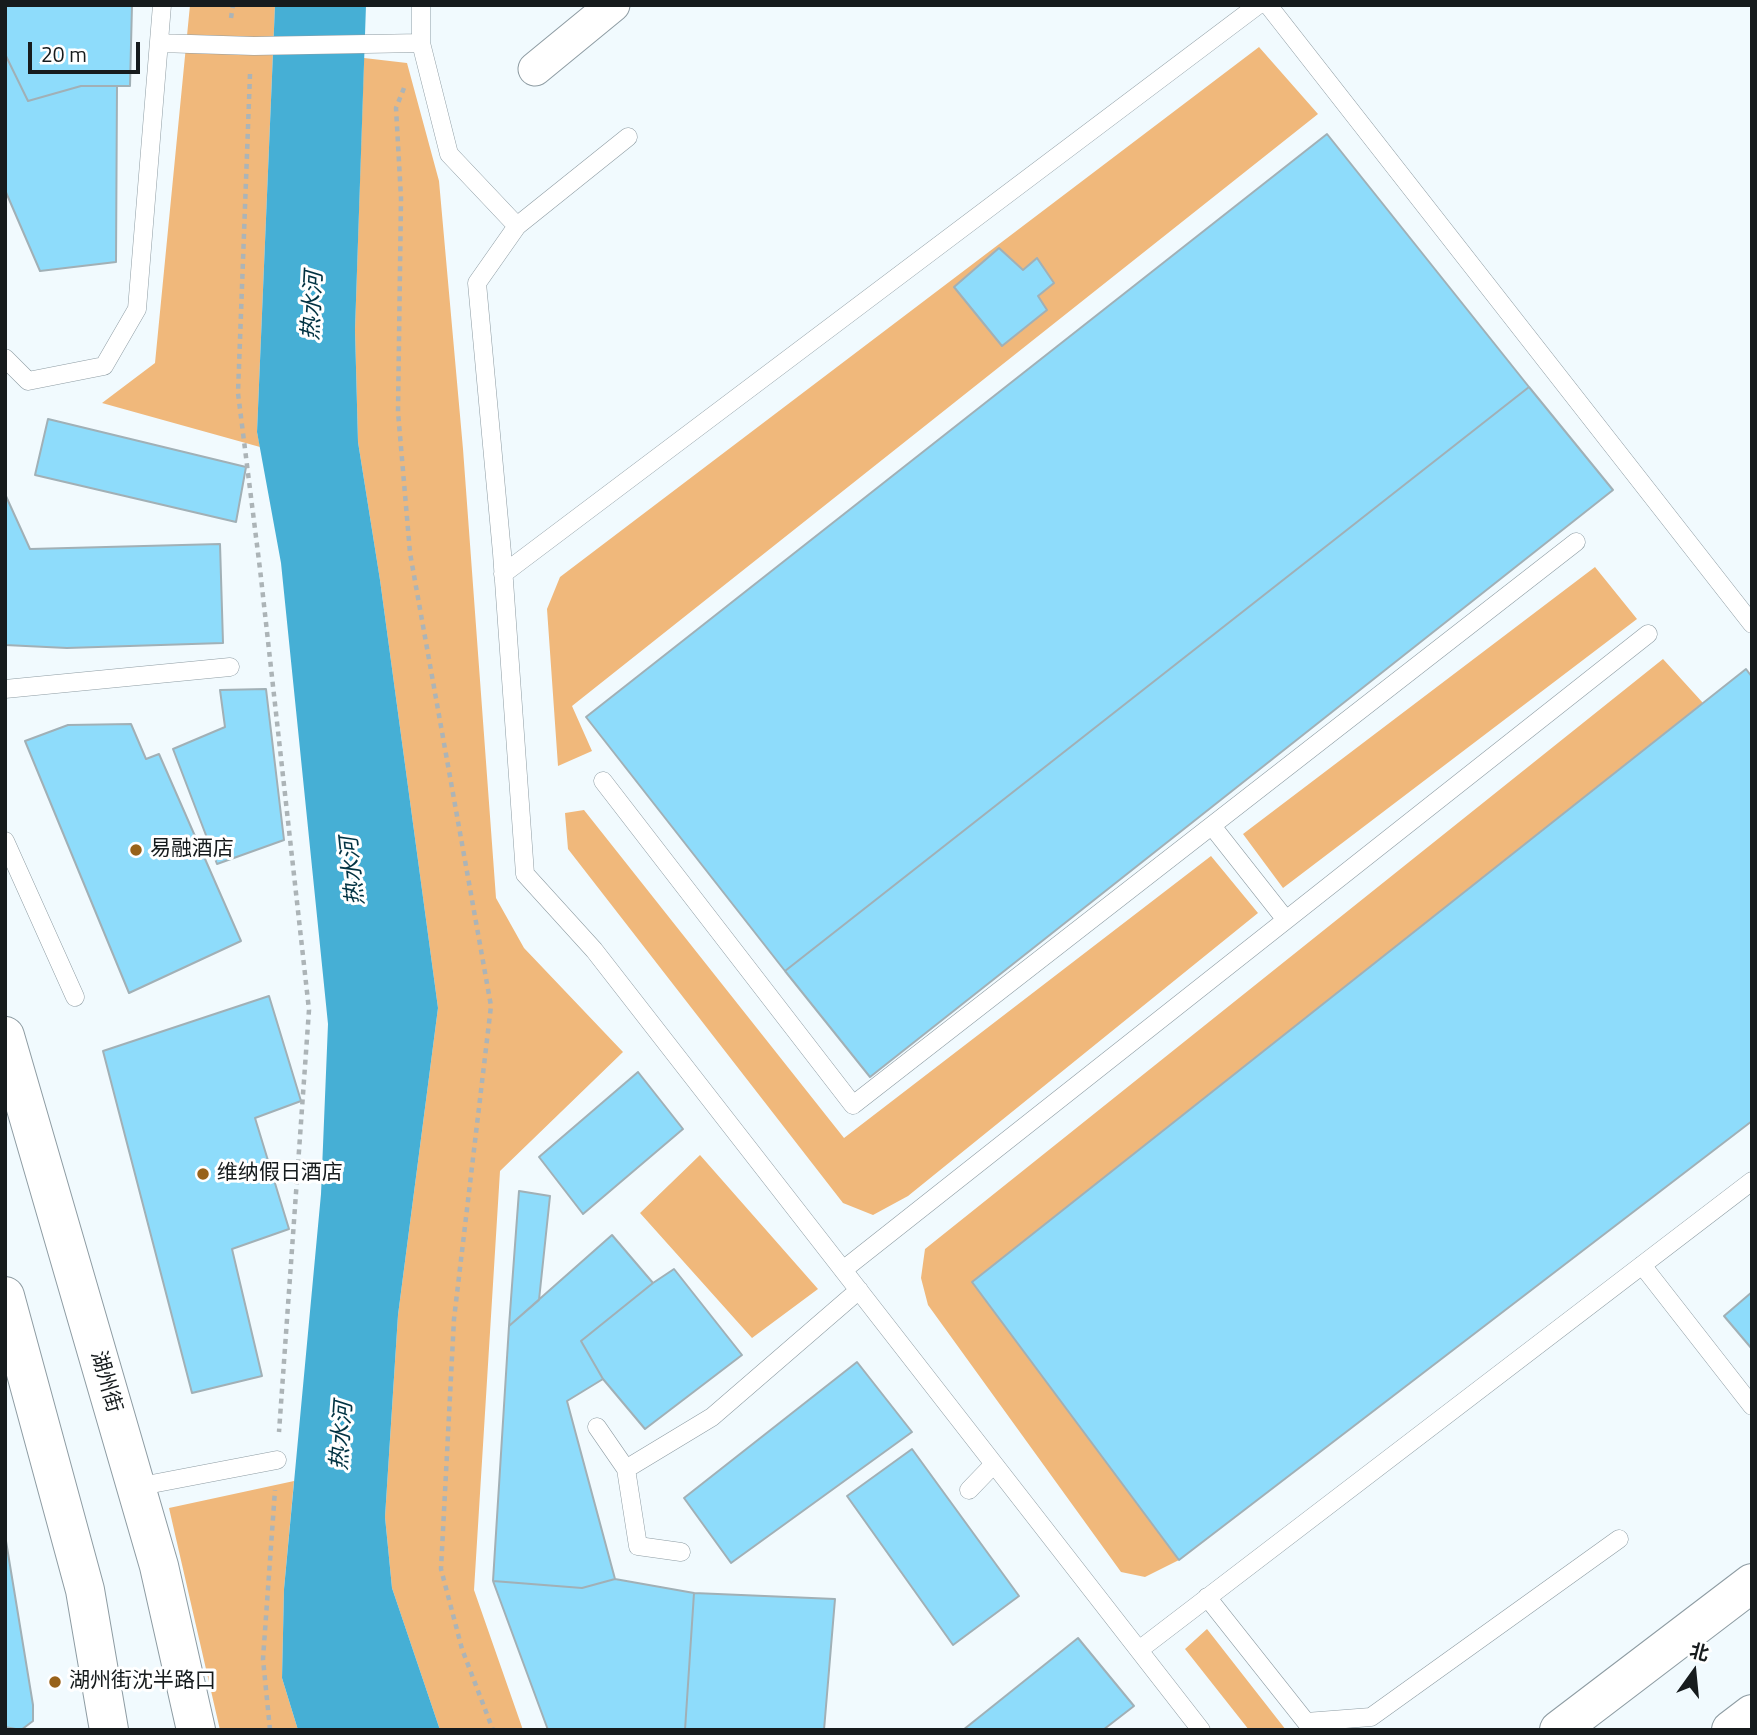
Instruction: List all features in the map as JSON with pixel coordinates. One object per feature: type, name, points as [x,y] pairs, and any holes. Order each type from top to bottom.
[{"type":"main road","name":"湖州街","points":[[5,1036],[159,1566],[196,1730]]},
{"type":"main road","points":[[5,1296],[85,1590],[110,1730]]},
{"type":"main road","points":[[1559,1730],[1752,1583]]},
{"type":"main road","points":[[1731,1730],[1752,1714]]},
{"type":"street","points":[[535,69],[613,5]]},
{"type":"lane","points":[[5,358],[28,381],[104,366],[137,309],[162,5]]},
{"type":"lane","points":[[421,5],[421,43],[449,154],[517,226]]},
{"type":"lane","points":[[503,574],[1258,5]]},
{"type":"lane","points":[[1268,5],[1752,624]]},
{"type":"lane","points":[[159,43],[225,46],[421,43]]},
{"type":"lane","points":[[628,137],[517,226],[477,283],[503,574],[525,874],[594,950],[1201,1730]]},
{"type":"lane","points":[[603,781],[853,1105],[1576,542]]},
{"type":"lane","points":[[843,1270],[1648,634]]},
{"type":"lane","points":[[5,689],[230,667]]},
{"type":"lane","points":[[1212,826],[1286,920]]},
{"type":"lane","points":[[5,841],[75,997]]},
{"type":"lane","points":[[1139,1650],[1752,1181]]},
{"type":"lane","points":[[1642,1265],[1752,1406]]},
{"type":"lane","points":[[626,1469],[712,1417],[859,1290]]},
{"type":"lane","points":[[597,1427],[626,1469],[638,1546],[681,1552]]},
{"type":"lane","points":[[136,1487],[277,1460]]},
{"type":"lane","points":[[969,1490],[994,1464]]},
{"type":"lane","points":[[1207,1597],[1306,1722],[1371,1717],[1619,1539]]},
{"type":"path","points":[[233,5],[225,46],[250,66],[238,393],[309,1010],[263,1659],[270,1730]]},
{"type":"path","points":[[421,43],[396,108],[401,198],[398,412],[410,553],[491,1006],[454,1319],[441,1569],[462,1649],[493,1730]]},
{"type":"shaded area","points":[[190,5],[275,5],[257,432],[260,447],[102,403],[155,363]]},
{"type":"shaded area","points":[[1259,47],[1318,114],[572,706],[592,751],[558,766],[547,609],[560,577]]},
{"type":"shaded area","points":[[364,58],[407,63],[439,181],[463,449],[496,898],[524,948],[623,1052],[500,1171],[474,1590],[523,1730],[440,1730],[392,1588],[385,1517],[398,1315],[438,1008],[380,580],[358,442],[355,330]]},
{"type":"shaded area","points":[[1595,567],[1637,619],[1283,888],[1243,834]]},
{"type":"shaded area","points":[[1663,659],[1703,703],[973,1282],[1179,1560],[1145,1577],[1121,1572],[928,1305],[921,1278],[925,1249]]},
{"type":"shaded area","points":[[584,810],[844,1138],[1211,856],[1258,913],[908,1196],[873,1215],[843,1203],[568,849],[565,813]]},
{"type":"shaded area","points":[[700,1155],[818,1289],[752,1338],[640,1213]]},
{"type":"shaded area","points":[[294,1481],[284,1589],[282,1678],[298,1730],[220,1730],[169,1508]]},
{"type":"shaded area","points":[[1207,1629],[1286,1730],[1249,1730],[1185,1649]]},
{"type":"water","name":"热水河","points":[[275,5],[366,5],[355,330],[358,442],[380,580],[438,1008],[398,1315],[385,1517],[392,1588],[440,1730],[298,1730],[282,1678],[284,1589],[321,1194],[328,1024],[281,563],[257,432]]},
{"type":"building","points":[[5,5],[132,5],[130,86],[81,86],[28,101],[5,54]]},
{"type":"building","points":[[5,54],[28,101],[81,86],[117,86],[116,262],[40,271],[5,190]]},
{"type":"building","points":[[1327,134],[1529,387],[785,971],[586,717]]},
{"type":"building","points":[[999,248],[1023,270],[1037,258],[1054,283],[1038,296],[1047,310],[1002,346],[954,287]]},
{"type":"building","points":[[1529,387],[1613,490],[870,1077],[785,971]]},
{"type":"building","points":[[48,419],[246,467],[236,522],[35,475]]},
{"type":"building","points":[[5,494],[30,549],[220,544],[223,643],[67,648],[5,645]]},
{"type":"building","points":[[1746,669],[1752,677],[1752,1121],[1179,1560],[972,1282]]},
{"type":"building","points":[[266,689],[284,840],[217,864],[173,749],[225,727],[220,690]]},
{"type":"building","name":"易融酒店","points":[[131,724],[146,759],[159,754],[241,941],[129,993],[25,741],[68,725]]},
{"type":"building","name":"维纳假日酒店","points":[[269,996],[301,1101],[255,1118],[289,1229],[232,1249],[262,1376],[192,1393],[103,1051]]},
{"type":"building","points":[[638,1072],[683,1129],[583,1214],[539,1157]]},
{"type":"building","points":[[519,1191],[550,1196],[539,1300],[509,1326]]},
{"type":"building","points":[[612,1235],[653,1283],[581,1341],[603,1379],[567,1401],[615,1579],[582,1588],[493,1581],[509,1326]]},
{"type":"building","points":[[674,1269],[742,1355],[645,1429],[603,1379],[581,1341]]},
{"type":"building","points":[[1752,1292],[1752,1349],[1724,1316]]},
{"type":"building","points":[[857,1362],[912,1432],[731,1563],[684,1498]]},
{"type":"building","points":[[912,1449],[1019,1596],[953,1645],[847,1496]]},
{"type":"building","points":[[5,1535],[33,1705],[33,1721],[21,1730],[5,1727]]},
{"type":"building","points":[[615,1579],[694,1593],[685,1730],[548,1730],[493,1581],[582,1588]]},
{"type":"building","points":[[694,1593],[835,1599],[824,1730],[685,1730]]},
{"type":"building","points":[[1078,1638],[1134,1706],[1103,1730],[963,1730]]},
{"type":"place","name":"易融酒店","points":[[136,850]]},
{"type":"place","name":"维纳假日酒店","points":[[203,1174]]},
{"type":"place","name":"湖州街沈半路口","points":[[55,1682]]}]
